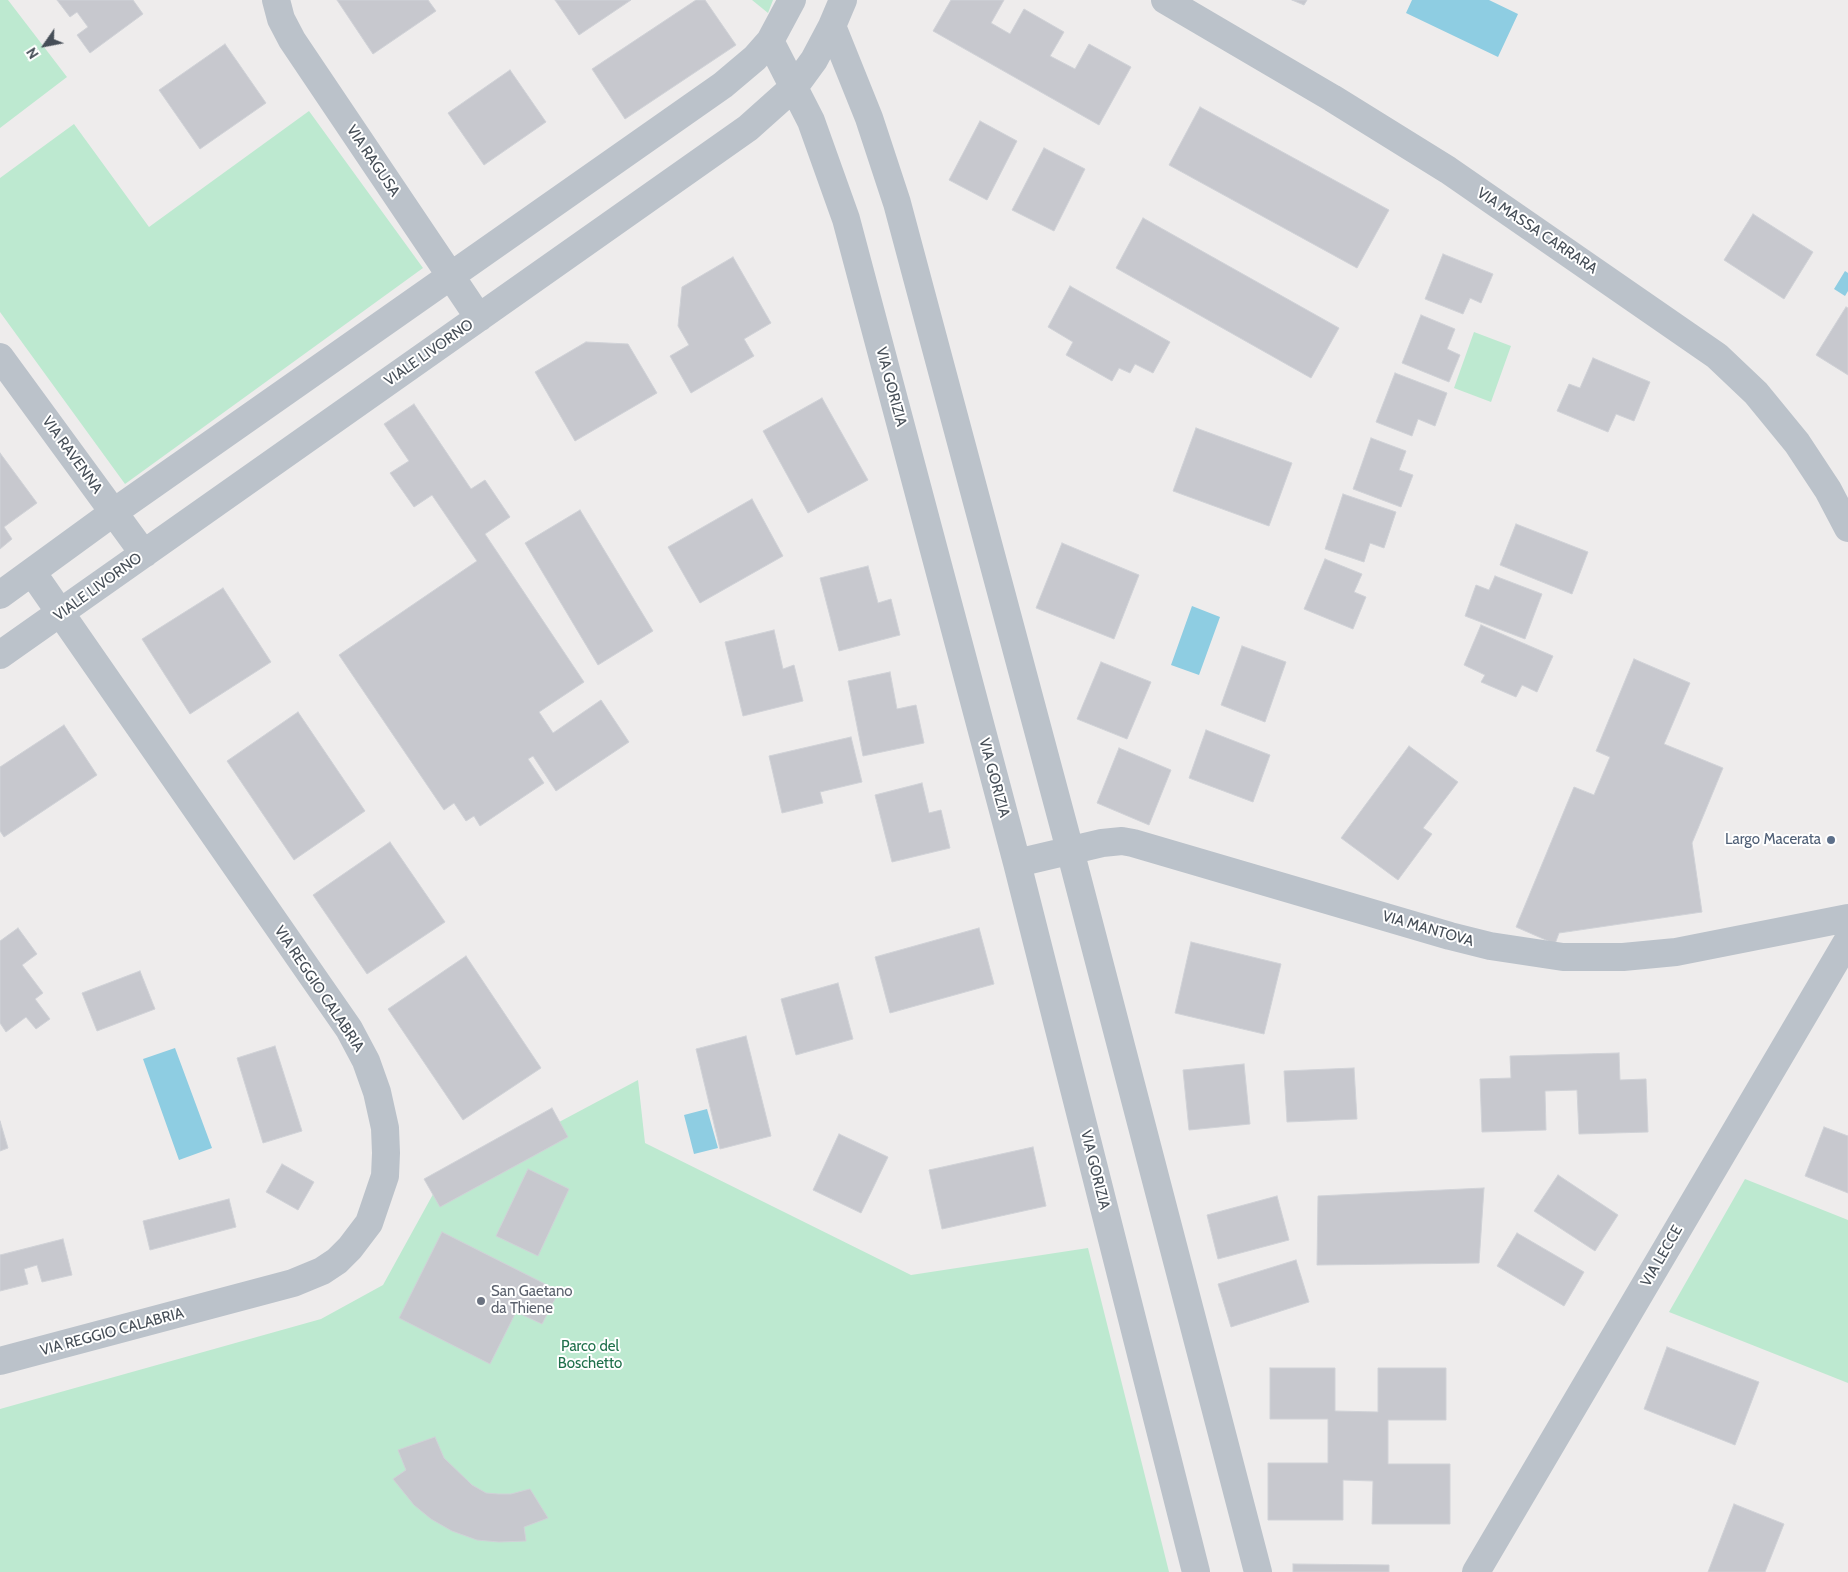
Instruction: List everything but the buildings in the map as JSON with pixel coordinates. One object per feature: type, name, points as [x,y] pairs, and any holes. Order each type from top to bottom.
[{"type":"street","name":"VIA RAGUSA","points":[[276,0],[281,19],[292,40],[479,318]]},
{"type":"street","points":[[0,595],[114,512],[723,85],[770,42],[792,0]]},
{"type":"street","points":[[843,0],[832,26],[874,133],[897,203],[1070,850],[1258,1572]]},
{"type":"street","name":"VIA MASSA CARRARA","points":[[1165,0],[1324,93],[1448,170],[1717,356],[1756,393],[1798,443],[1828,490],[1848,528]]},
{"type":"street","name":"VIALE LIVORNO","points":[[0,655],[748,128],[795,86],[814,60],[832,26]]},
{"type":"street","name":"VIA GORIZIA","points":[[770,42],[795,86],[820,144],[846,219],[1017,863],[1196,1572]]},
{"type":"street","name":"VIA RAVENNA","points":[[0,357],[144,554]]},
{"type":"street","name":"VIA REGGIO CALABRIA","points":[[0,1361],[305,1279],[337,1261],[362,1234],[375,1208],[385,1176],[385,1128],[382,1111],[372,1077],[358,1045],[32,572]]},
{"type":"street","name":"VIA MANTOVA","points":[[1017,863],[1070,850],[1122,841],[1145,845],[1442,934],[1490,946],[1563,957],[1623,957],[1676,952],[1710,947],[1848,918]]},
{"type":"street","name":"VIA LECCE","points":[[1476,1572],[1848,940]]},
{"type":"green space","points":[[0,0],[8,0],[67,77],[0,128]]},
{"type":"green space","points":[[752,0],[773,0],[768,13]]},
{"type":"green space","points":[[309,111],[423,268],[125,484],[0,312],[0,178],[74,124],[149,227]]},
{"type":"green space","points":[[1474,332],[1511,346],[1491,402],[1454,388]]},
{"type":"green space","name":"Parco del Boschetto","points":[[638,1080],[645,1143],[911,1275],[1088,1248],[1169,1572],[0,1572],[0,1409],[321,1319],[383,1285],[437,1187]]},
{"type":"green space","points":[[1745,1179],[1848,1220],[1848,1383],[1669,1312]]},
{"type":"water","points":[[1412,0],[1489,0],[1518,14],[1498,57],[1406,13]]},
{"type":"water","points":[[1845,271],[1848,273],[1848,291],[1845,296],[1834,289]]},
{"type":"water","points":[[1192,606],[1220,617],[1199,675],[1171,665]]},
{"type":"water","points":[[175,1048],[212,1148],[179,1160],[143,1059]]},
{"type":"water","points":[[707,1109],[718,1148],[694,1154],[684,1115]]},
{"type":"place","name":"Largo Macerata","points":[[1831,840]]},
{"type":"place","name":"San Gaetano da Thiene","points":[[481,1301]]}]
